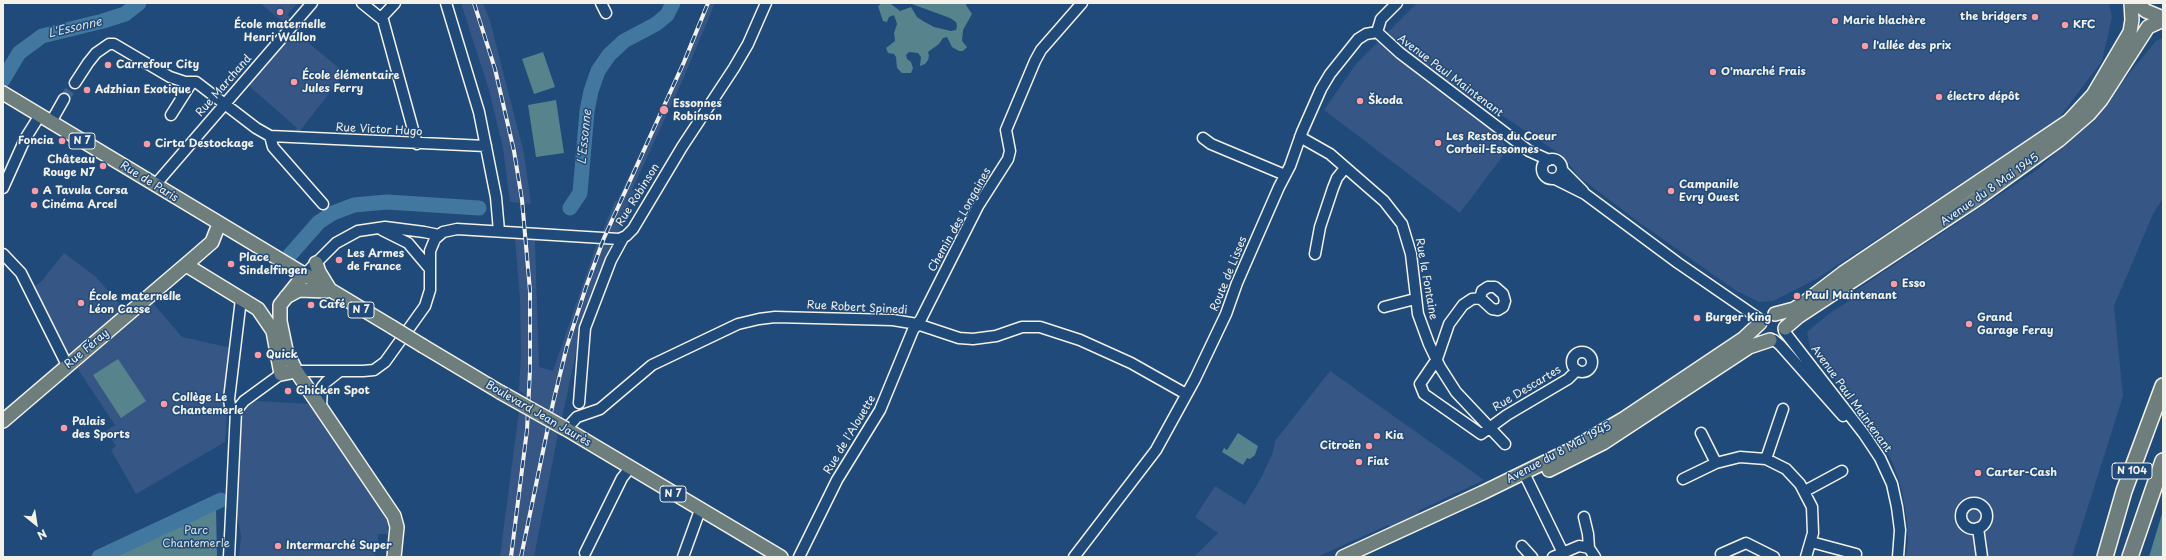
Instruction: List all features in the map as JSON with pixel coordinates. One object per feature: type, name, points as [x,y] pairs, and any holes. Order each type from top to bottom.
[{"type":"highway","name":"N 104","points":[[2105,557],[2124,491],[2163,386]]},
{"type":"highway","name":"N 104","points":[[2130,557],[2163,460]]},
{"type":"main road","name":"Avenue du 8 Mai 1945","points":[[1362,557],[1526,477],[1625,418],[1743,339],[1767,315],[1794,309],[1805,302],[1869,256],[2062,127],[2079,111],[2104,80],[2130,32],[2132,20],[2131,3]]},
{"type":"main road","name":"Avenue du 8 Mai 1945","points":[[2136,3],[2146,11],[2163,19]]},
{"type":"main road","name":"Avenue du 8 Mai 1945","points":[[1343,557],[1603,442],[1748,347],[1780,337],[1799,316],[2027,165],[2075,127],[2101,100],[2148,27],[2163,19]]},
{"type":"main road","name":"Rue de Paris","points":[[6,95],[300,272]]},
{"type":"main road","points":[[1869,256],[1936,218],[1943,216],[1949,218]]},
{"type":"main road","name":"Rue Féray","points":[[3,421],[212,242],[219,224]]},
{"type":"main road","points":[[316,263],[319,272],[331,292]]},
{"type":"main road","points":[[186,265],[258,309],[278,312]]},
{"type":"main road","points":[[300,272],[283,298],[278,312],[286,350],[296,372],[321,406],[394,516],[397,527],[394,557]]},
{"type":"main road","name":"Boulevard Jean Jaurès","points":[[300,272],[331,292],[781,557]]},
{"type":"main road","points":[[283,298],[299,290],[331,292]]},
{"type":"main road","points":[[258,309],[273,331],[281,374],[296,372]]},
{"type":"main road","points":[[1775,314],[1782,318],[1785,330]]},
{"type":"main road","points":[[1761,322],[1761,334],[1772,340]]},
{"type":"street","name":"Rue Marchand","points":[[155,185],[312,3]]},
{"type":"street","points":[[362,3],[381,18],[417,144]]},
{"type":"street","points":[[381,18],[395,3]]},
{"type":"street","points":[[446,3],[472,85],[496,197],[499,231]]},
{"type":"street","points":[[601,3],[606,13]]},
{"type":"street","name":"Rue Robinson","points":[[300,272],[316,263],[340,239],[349,234],[375,228],[401,228],[439,235],[443,232],[457,229],[623,238],[633,230],[682,147],[734,68],[748,44],[766,3]]},
{"type":"street","name":"Chemin des Longaines","points":[[917,324],[978,206],[1008,158],[1010,151],[1006,130],[1036,61],[1042,50],[1082,3]]},
{"type":"street","points":[[1377,32],[1381,19],[1397,3]]},
{"type":"street","name":"Route de Lisses","points":[[1074,557],[1156,450],[1186,394],[1226,314],[1237,283],[1285,176],[1314,104],[1330,74],[1358,39],[1366,34],[1377,32]]},
{"type":"street","name":"Avenue Paul Maintenant","points":[[1377,32],[1400,53],[1546,164]]},
{"type":"street","points":[[76,83],[96,53],[109,44],[114,44],[170,76],[184,82],[196,82],[256,128],[270,136],[273,147],[323,204]]},
{"type":"street","points":[[171,115],[192,82]]},
{"type":"street","points":[[3,188],[25,139],[64,99]]},
{"type":"street","name":"Rue Victor Hugo","points":[[270,136],[486,146]]},
{"type":"street","name":"Rue la Fontaine","points":[[1300,137],[1330,154],[1384,201],[1402,224],[1411,254],[1415,299],[1422,328],[1436,359],[1456,392],[1505,444]]},
{"type":"street","points":[[1203,138],[1211,144],[1285,176]]},
{"type":"street","points":[[1586,194],[1555,179],[1546,177],[1546,164],[1560,162],[1562,170],[1586,194],[1678,263],[1761,322]]},
{"type":"street","points":[[1315,254],[1320,226],[1333,188],[1337,178],[1345,168]]},
{"type":"street","points":[[1555,179],[1560,176],[1562,170]]},
{"type":"street","points":[[375,228],[394,234],[408,243],[430,269]]},
{"type":"street","points":[[296,372],[374,370],[385,362],[425,306],[430,290],[430,251],[439,235]]},
{"type":"street","points":[[579,403],[585,328],[611,260],[623,238]]},
{"type":"street","points":[[3,254],[21,273],[67,365]]},
{"type":"street","points":[[1480,298],[1472,299],[1457,312],[1441,342],[1436,359],[1420,384],[1421,391],[1477,433],[1481,434],[1489,428]]},
{"type":"street","points":[[236,411],[230,406],[229,399],[241,299]]},
{"type":"street","points":[[1384,307],[1415,299]]},
{"type":"street","name":"Rue Robert Spinedi","points":[[566,429],[570,423],[580,416],[600,409],[652,365],[745,322],[766,318],[802,317],[893,320],[917,324],[959,338],[973,339],[996,336],[1022,327],[1040,327],[1080,340],[1131,363],[1186,394]]},
{"type":"street","name":"Rue de l'Alouette","points":[[799,557],[837,480],[880,410],[913,330],[917,324]]},
{"type":"street","name":"Avenue Paul Maintenant","points":[[1785,330],[1864,434],[1880,458],[1892,484],[1897,506],[1900,530],[1898,557]]},
{"type":"street","name":"Avenue Paul Maintenant","points":[[1772,340],[1860,436],[1875,459],[1887,485],[1891,507],[1893,531],[1892,557]]},
{"type":"street","name":"Rue Descartes","points":[[1489,428],[1507,415],[1563,383],[1576,370]]},
{"type":"street","points":[[321,406],[322,387],[340,371]]},
{"type":"street","points":[[229,557],[236,411],[244,401],[281,374]]},
{"type":"street","points":[[1766,460],[1782,409]]},
{"type":"street","points":[[1701,433],[1716,463]]},
{"type":"street","points":[[1683,479],[1716,463],[1740,457],[1766,460],[1786,469],[1805,491],[1813,516],[1811,542],[1806,557]]},
{"type":"street","points":[[585,553],[622,478],[630,468]]},
{"type":"street","points":[[1805,491],[1842,471]]},
{"type":"street","points":[[1526,477],[1558,555],[1579,546],[1589,548]]},
{"type":"street","points":[[683,557],[700,510]]},
{"type":"street","points":[[1584,517],[1588,534],[1589,548],[1595,557]]},
{"type":"street","points":[[1978,528],[1982,557]]},
{"type":"street","points":[[1811,542],[1856,554]]},
{"type":"street","points":[[1721,554],[1746,543],[1774,557]]},
{"type":"street","points":[[1522,546],[1532,557]]},
{"type":"shaded area","name":"École maternelle Henri Wallon","points":[[260,3],[298,3],[287,15],[292,19],[287,25]]},
{"type":"shaded area","points":[[461,3],[483,3],[490,21],[524,153],[531,204],[510,202],[503,148],[489,90]]},
{"type":"shaded area","points":[[707,3],[715,3],[684,77],[632,190],[635,192],[622,217],[625,218],[618,233],[602,233],[615,201],[617,201],[676,76]]},
{"type":"shaded area","points":[[1417,3],[2109,3],[2112,17],[2102,61],[2053,126],[2025,141],[1818,278],[1773,301],[1759,302],[1735,290],[1640,223],[1578,176],[1563,156],[1471,95],[1508,149],[1460,213],[1324,110],[1356,64]]},
{"type":"shaded area","name":"École élémentaire Jules Ferry","points":[[294,31],[345,73],[299,132],[294,132],[297,128],[248,85]]},
{"type":"shaded area","points":[[2163,38],[2163,198],[2153,214],[2114,306],[2123,396],[2072,557],[1906,557],[1908,542],[1907,520],[1902,490],[1893,463],[1879,438],[1810,347],[1807,332],[1830,313],[1857,296],[1855,291],[2037,170],[2088,124],[2156,41]]},
{"type":"shaded area","points":[[515,239],[535,240],[539,367],[553,371],[597,243],[611,244],[580,334],[562,418],[558,419],[519,390],[521,355],[520,298]]},
{"type":"shaded area","name":"École maternelle Léon Casse","points":[[64,253],[96,277],[123,308],[73,351],[67,351],[34,286],[41,282]]},
{"type":"shaded area","name":"Collège Le Chantemerle","points":[[153,303],[182,337],[232,348],[225,442],[136,494],[111,450],[116,446],[106,431],[115,425],[77,368]]},
{"type":"shaded area","points":[[1330,371],[1484,480],[1418,511],[1420,516],[1393,528],[1388,525],[1317,557],[1194,557],[1218,533],[1195,517],[1215,486],[1245,505],[1261,478],[1273,452],[1275,441]]},
{"type":"shaded area","points":[[256,401],[311,404],[387,516],[388,534],[378,534],[378,549],[374,557],[239,557],[241,536],[237,512],[241,419],[245,408]]},
{"type":"shaded area","points":[[519,410],[558,434],[534,557],[500,557]]},
{"type":"green space","points":[[882,3],[891,4],[900,11],[911,7],[917,17],[923,21],[934,27],[951,31],[956,30],[957,26],[956,22],[950,18],[909,3],[967,3],[966,5],[972,14],[963,30],[962,41],[967,47],[963,51],[959,51],[952,47],[947,37],[943,38],[939,44],[928,52],[928,60],[925,64],[920,66],[921,57],[918,53],[909,52],[906,55],[907,59],[911,62],[913,68],[911,73],[902,73],[897,68],[896,57],[894,54],[888,53],[886,48],[895,41],[894,33],[897,24],[894,15],[889,17],[887,22],[883,21],[878,6]]},
{"type":"green space","points":[[543,52],[555,87],[534,94],[522,59]]},
{"type":"green space","points":[[556,100],[564,153],[536,157],[528,105]]},
{"type":"green space","points":[[118,359],[146,401],[121,418],[93,375]]},
{"type":"green space","points":[[1238,433],[1258,446],[1255,455],[1250,459],[1247,458],[1243,465],[1222,452],[1224,448],[1227,450]]},
{"type":"green space","name":"Parc Chantemerle","points":[[216,507],[217,557],[110,557]]},
{"type":"green space","points":[[2163,511],[2163,557],[2149,557],[2161,517]]},
{"type":"waterway","name":"L'Essonne","points":[[3,80],[19,53],[42,36],[125,14],[139,3]]},
{"type":"waterway","name":"L'Essonne","points":[[570,208],[580,193],[587,111],[591,91],[598,71],[609,55],[624,41],[656,24],[667,15],[673,3]]},
{"type":"waterway","name":"L'Essonne","points":[[289,256],[319,222],[333,213],[354,205],[387,202],[479,208]]},
{"type":"waterway","points":[[99,557],[221,500]]},
{"type":"tunnel","points":[[64,99],[75,83]]},
{"type":"railway","points":[[474,3],[495,69],[514,151],[522,200],[530,291],[530,370],[527,430],[511,557]]},
{"type":"railway","points":[[521,557],[553,403],[567,346],[586,287],[604,238],[684,62],[708,3]]},
{"type":"place","name":"École maternelle Henri Wallon","points":[[280,12]]},
{"type":"place","name":"the bridgers","points":[[2035,17]]},
{"type":"place","name":"Marie blachère","points":[[1835,21]]},
{"type":"place","name":"KFC","points":[[2065,25]]},
{"type":"place","name":"l'allée des prix","points":[[1865,46]]},
{"type":"place","name":"Carrefour City","points":[[108,65]]},
{"type":"place","name":"O'marché Frais","points":[[1713,72]]},
{"type":"place","name":"École élémentaire Jules Ferry","points":[[294,82]]},
{"type":"place","name":"Adzhian Exotique","points":[[87,90]]},
{"type":"place","name":"électro dépôt","points":[[1939,97]]},
{"type":"place","name":"Škoda","points":[[1360,101]]},
{"type":"place","name":"Essonnes Robinson","points":[[664,110]]},
{"type":"place","name":"Foncia","points":[[62,141]]},
{"type":"place","name":"Les Restos du Coeur Corbeil-Essonnes","points":[[1438,143]]},
{"type":"place","name":"Cirta Destockage","points":[[147,144]]},
{"type":"place","name":"Château Rouge N7","points":[[103,166]]},
{"type":"place","name":"A Tavula Corsa","points":[[35,191]]},
{"type":"place","name":"Campanile Evry Ouest","points":[[1671,191]]},
{"type":"place","name":"Cinéma Arcel","points":[[34,205]]},
{"type":"place","name":"Les Armes de France","points":[[339,260]]},
{"type":"place","name":"Place Sindelfingen","points":[[231,264]]},
{"type":"place","name":"Esso","points":[[1894,284]]},
{"type":"place","name":"Paul Maintenant","points":[[1797,296]]},
{"type":"place","name":"École maternelle Léon Casse","points":[[81,303]]},
{"type":"place","name":"Café","points":[[311,305]]},
{"type":"place","name":"Burger King","points":[[1697,318]]},
{"type":"place","name":"Grand Garage Feray","points":[[1969,324]]},
{"type":"place","name":"Quick","points":[[258,355]]},
{"type":"place","name":"Chicken Spot","points":[[288,391]]},
{"type":"place","name":"Collège Le Chantemerle","points":[[164,404]]},
{"type":"place","name":"Palais des Sports","points":[[64,428]]},
{"type":"place","name":"Kia","points":[[1377,436]]},
{"type":"place","name":"Citroën","points":[[1369,446]]},
{"type":"place","name":"Fiat","points":[[1359,462]]},
{"type":"place","name":"Carter-Cash","points":[[1978,473]]},
{"type":"place","name":"Intermarché Super","points":[[278,546]]}]
